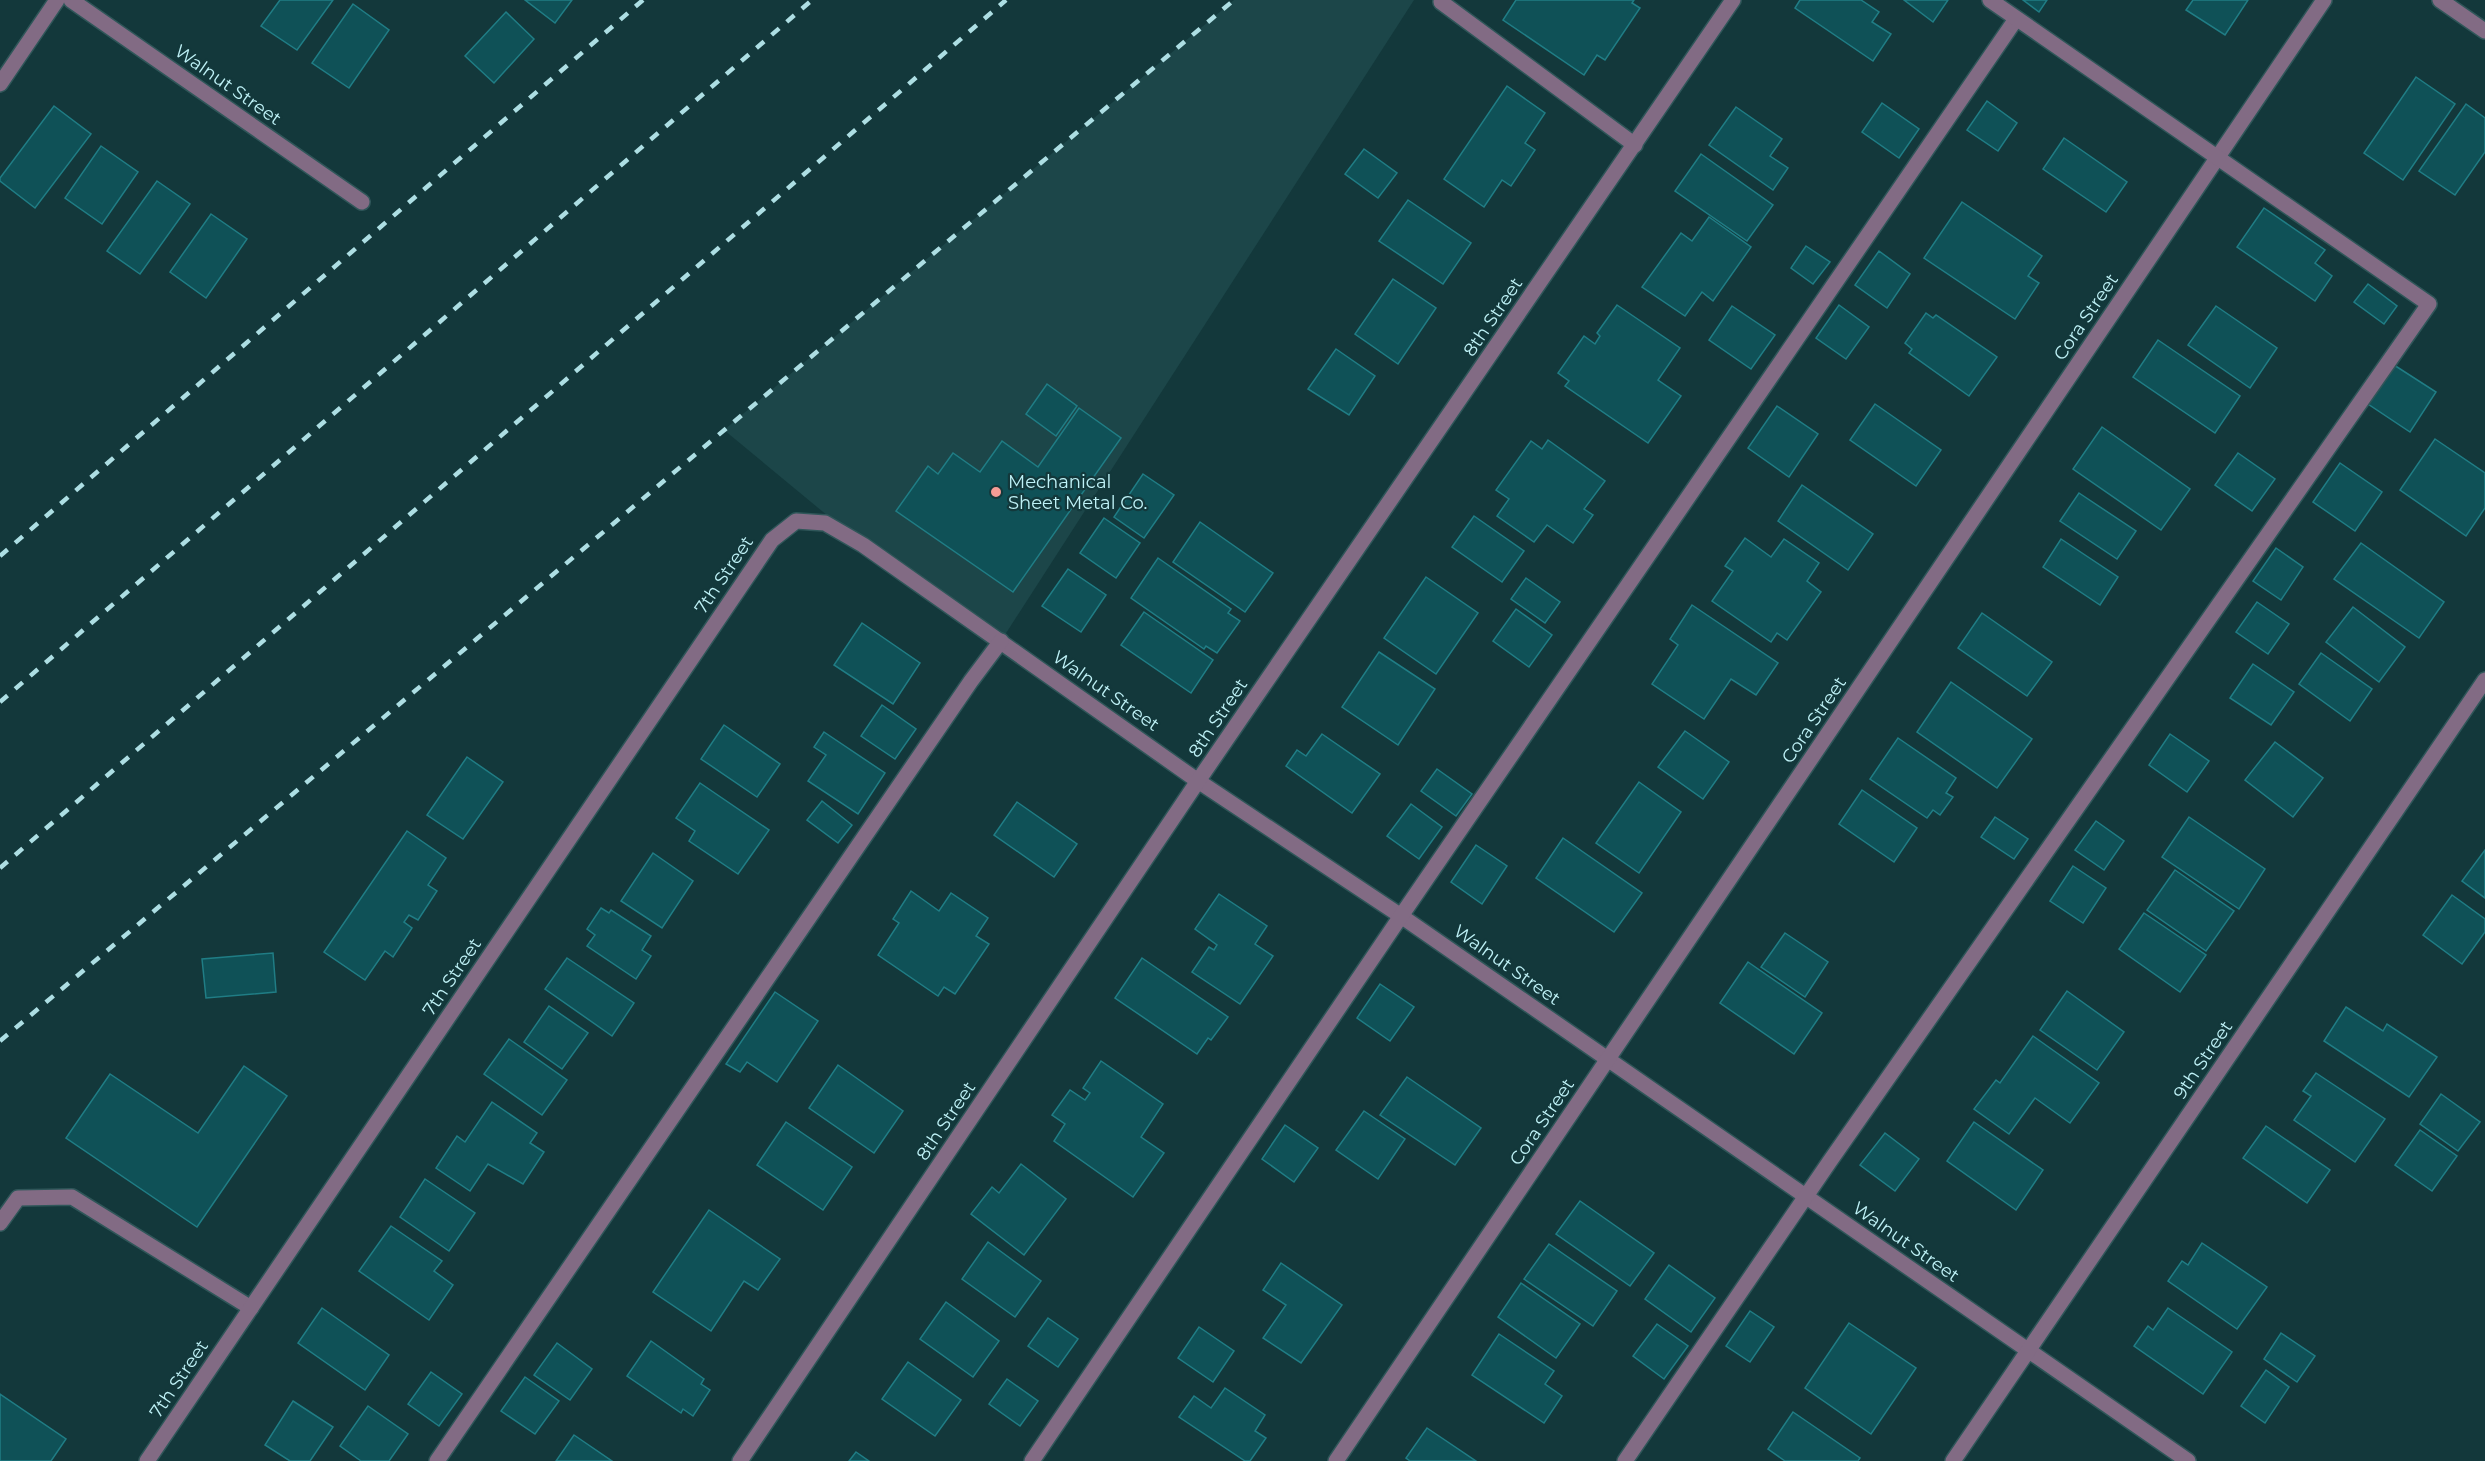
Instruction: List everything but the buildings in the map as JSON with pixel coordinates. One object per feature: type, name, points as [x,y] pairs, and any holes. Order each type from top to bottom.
[{"type":"street","points":[[0,84],[57,0]]},
{"type":"street","name":"Walnut Street","points":[[71,0],[362,202]]},
{"type":"street","points":[[1443,0],[1442,2],[1635,145]]},
{"type":"street","name":"8th Street","points":[[740,1461],[1198,781],[1733,0]]},
{"type":"street","points":[[1625,1461],[1806,1196],[2429,304],[1990,0]]},
{"type":"street","name":"Cora Street","points":[[1336,1461],[2324,0]]},
{"type":"street","points":[[2440,0],[2485,31]]},
{"type":"street","points":[[1032,1461],[1401,916],[2016,19]]},
{"type":"street","name":"Walnut Street","points":[[796,521],[825,523],[863,545],[1198,781],[1401,916],[2188,1461]]},
{"type":"street","name":"7th Street","points":[[147,1461],[772,540],[796,521]]},
{"type":"street","points":[[437,1461],[971,681],[1001,641]]},
{"type":"street","name":"9th Street","points":[[1953,1461],[2485,680]]},
{"type":"street","points":[[0,1223],[18,1198],[72,1197],[251,1308]]},
{"type":"shaded area","points":[[1234,0],[1414,0],[1001,641],[863,545],[724,430]]},
{"type":"railway","points":[[0,556],[643,0]]},
{"type":"railway","points":[[0,702],[812,0]]},
{"type":"railway","points":[[0,868],[1006,0]]},
{"type":"railway","points":[[0,1041],[1234,0]]},
{"type":"place","name":"Mechanical Sheet Metal Co.","points":[[996,492]]}]
